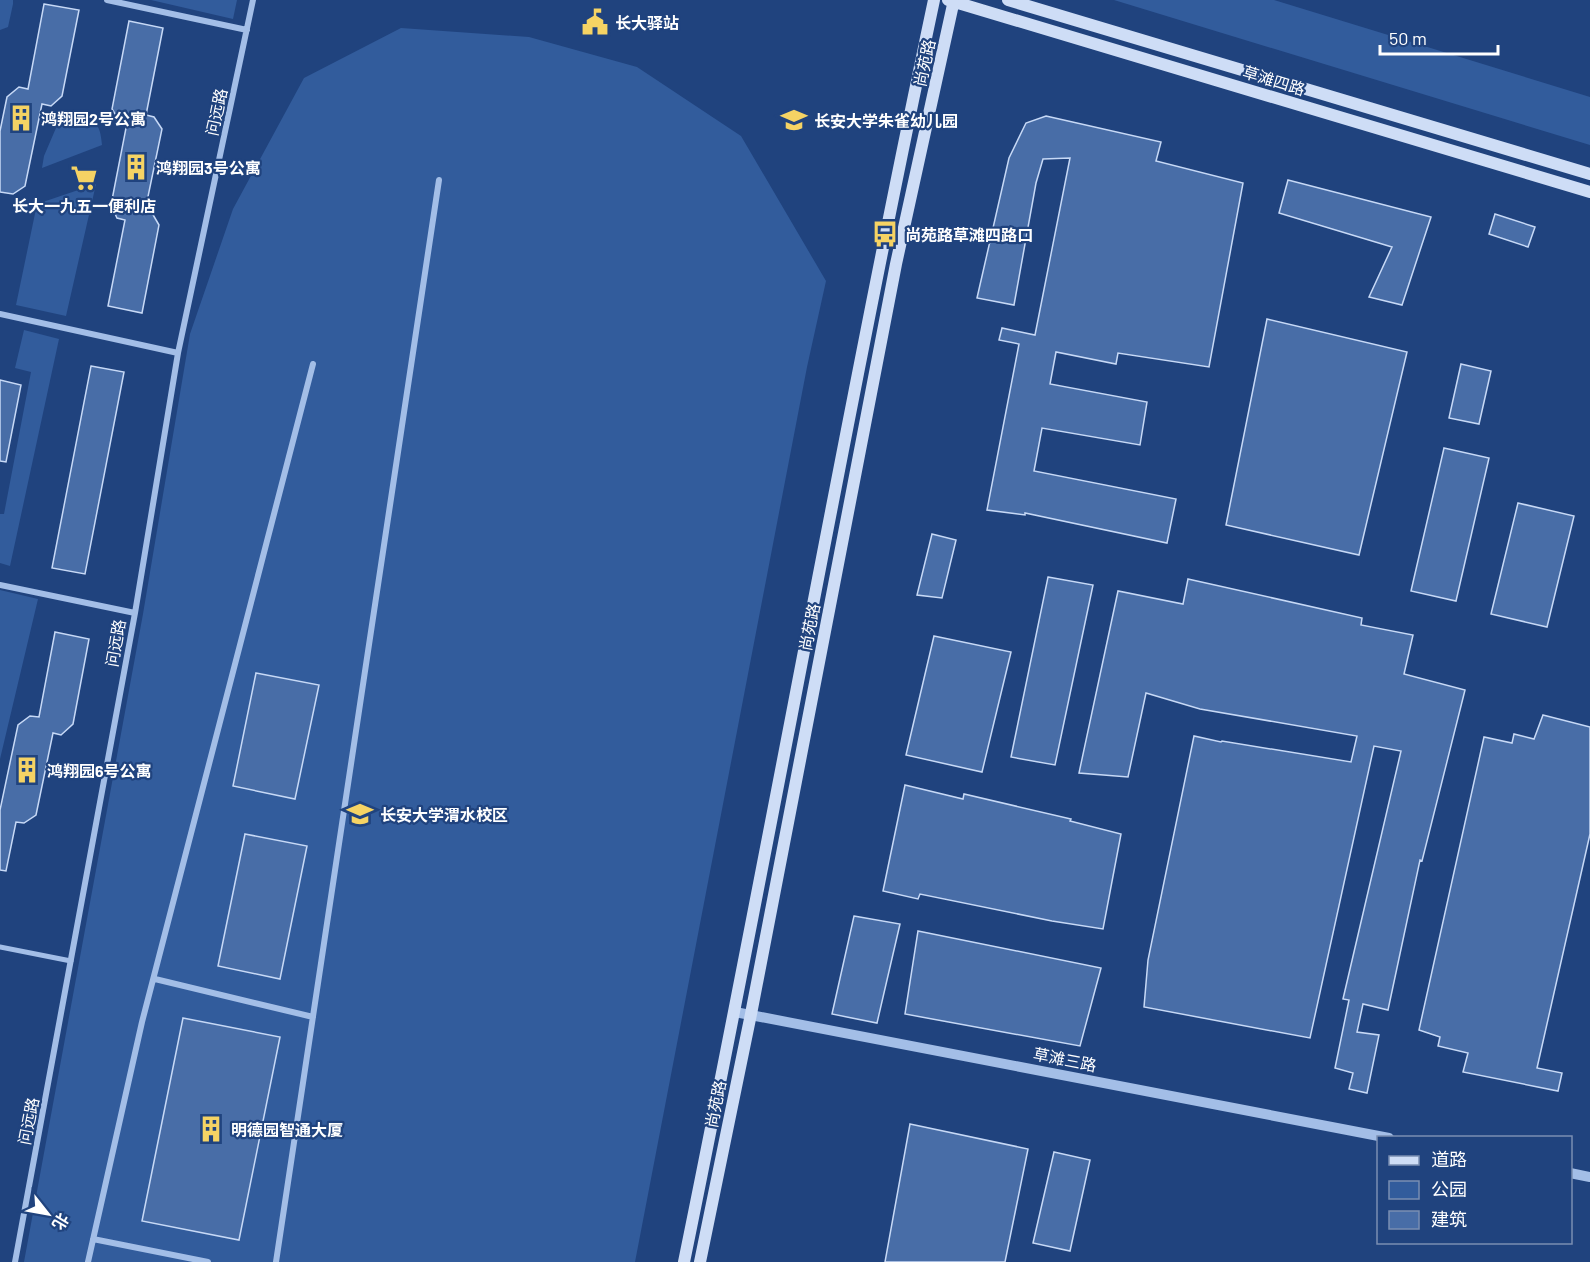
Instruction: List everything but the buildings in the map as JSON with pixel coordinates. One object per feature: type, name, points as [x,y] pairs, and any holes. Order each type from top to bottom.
[{"type":"main road","name":"尚苑路","points":[[684,1262],[735,1012],[874,291],[934,0]]},
{"type":"main road","name":"尚苑路","points":[[700,1262],[894,276],[952,0]]},
{"type":"main road","name":"草滩四路","points":[[952,0],[1590,192]]},
{"type":"main road","name":"草滩四路","points":[[1008,0],[1590,174]]},
{"type":"street","points":[[107,0],[247,30]]},
{"type":"street","name":"问远路","points":[[15,1262],[135,613],[178,353],[253,0]]},
{"type":"street","points":[[276,1262],[439,180]]},
{"type":"street","points":[[0,314],[178,353]]},
{"type":"street","points":[[88,1262],[142,1022],[155,980],[313,364]]},
{"type":"street","points":[[0,585],[135,613]]},
{"type":"street","points":[[0,947],[71,962]]},
{"type":"street","points":[[155,980],[313,1017]]},
{"type":"street","name":"草滩三路","points":[[735,1012],[1384,1136]]},
{"type":"street","points":[[1572,1173],[1590,1176]]},
{"type":"street","points":[[93,1239],[208,1262]]},
{"type":"green space","points":[[0,0],[13,0],[13,4],[8,27],[0,30]]},
{"type":"green space","points":[[151,0],[237,0],[233,19]]},
{"type":"green space","points":[[1114,0],[1274,0],[1590,97],[1590,145]]},
{"type":"green space","name":"长安大学渭水校区","points":[[401,28],[529,37],[637,67],[741,136],[826,281],[807,367],[635,1262],[24,1262],[143,614],[190,334],[233,209],[304,78]]},
{"type":"green space","points":[[77,117],[89,120],[96,125],[100,132],[102,145],[42,168],[44,156],[59,121]]},
{"type":"green space","points":[[96,184],[66,316],[16,305],[37,204]]},
{"type":"green space","points":[[24,330],[59,339],[10,566],[0,563],[0,514],[4,514],[31,372],[15,368]]},
{"type":"green space","points":[[0,590],[38,599],[0,759]]},
{"type":"place","name":"长大驿站","points":[[595,22]]},
{"type":"place","name":"鸿翔园2号公寓","points":[[21,118]]},
{"type":"place","name":"长安大学朱雀幼儿园","points":[[794,120]]},
{"type":"place","name":"鸿翔园3号公寓","points":[[136,167]]},
{"type":"place","name":"长大一九五一便利店","points":[[84,178]]},
{"type":"place","name":"尚苑路草滩四路口","points":[[885,234]]},
{"type":"place","name":"鸿翔园6号公寓","points":[[27,770]]},
{"type":"place","name":"长安大学渭水校区","points":[[360,814]]},
{"type":"place","name":"明德园智通大厦","points":[[211,1129]]}]
